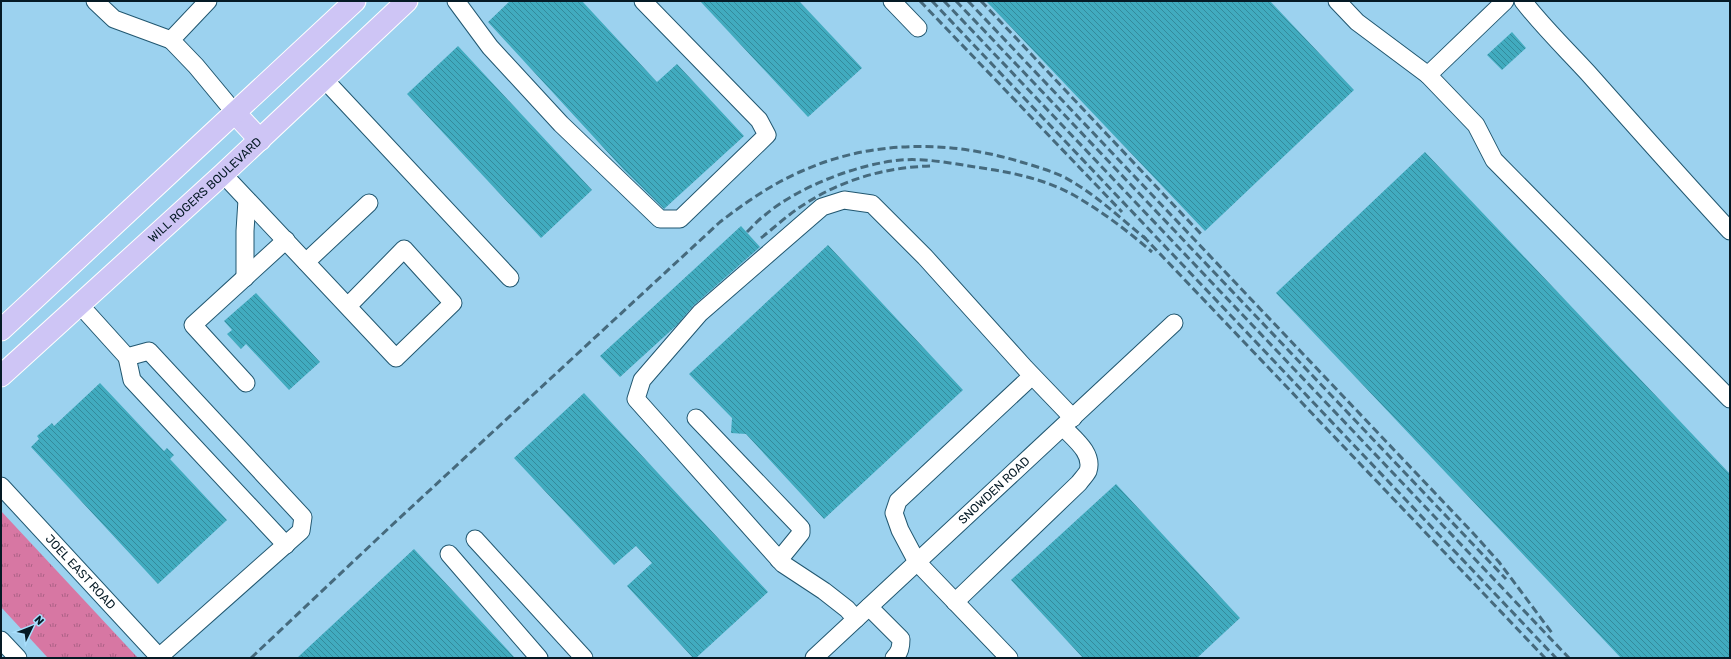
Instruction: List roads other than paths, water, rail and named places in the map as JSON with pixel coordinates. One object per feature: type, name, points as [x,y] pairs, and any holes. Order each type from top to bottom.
[{"type":"main road","points":[[1,330],[355,1]]},
{"type":"main road","name":"WILL ROGERS BOULEVARD","points":[[1,376],[260,140],[407,1]]},
{"type":"main road","points":[[235,113],[260,140]]},
{"type":"street","points":[[95,1],[114,19],[171,40],[196,66],[235,113]]},
{"type":"street","points":[[171,40],[208,1]]},
{"type":"street","points":[[456,1],[490,47],[561,124],[660,220],[680,219],[767,135],[759,120],[643,1]]},
{"type":"street","points":[[892,1],[918,28]]},
{"type":"street","points":[[1428,75],[1505,1]]},
{"type":"street","points":[[1523,1],[1544,27],[1587,72],[1730,231]]},
{"type":"street","points":[[1339,2],[1357,22],[1428,75],[1476,124],[1494,160],[1730,399]]},
{"type":"street","points":[[324,79],[510,278]]},
{"type":"street","points":[[223,174],[396,358],[453,303],[404,249],[348,306]]},
{"type":"street","points":[[245,278],[244,231],[247,200]]},
{"type":"street","points":[[856,619],[848,609],[778,560],[636,399],[642,380],[700,312],[822,207],[844,200],[872,204],[926,257],[1032,376],[1068,422],[1085,450],[1089,464],[1088,472],[1078,483],[955,602]]},
{"type":"street","points":[[306,262],[369,203]]},
{"type":"street","points":[[246,383],[194,325],[286,240]]},
{"type":"street","points":[[80,305],[127,357],[132,380],[286,545]]},
{"type":"street","name":"SNOWDEN ROAD","points":[[814,658],[1174,323]]},
{"type":"street","points":[[127,357],[149,351],[303,518],[302,531],[160,657]]},
{"type":"street","points":[[1008,658],[917,562],[900,530],[894,512],[898,500],[1032,376]]},
{"type":"street","points":[[696,418],[801,528],[801,533],[778,560]]},
{"type":"street","name":"JOEL EAST ROAD","points":[[1,486],[160,657]]},
{"type":"street","points":[[475,539],[584,658]]},
{"type":"street","points":[[449,554],[539,658]]},
{"type":"street","points":[[870,607],[901,639],[901,647],[894,658]]},
{"type":"street","points":[[1,640],[18,658]]},
{"type":"railway","points":[[920,1],[1122,212]]},
{"type":"railway","points":[[932,1],[1556,658]]},
{"type":"railway","points":[[944,1],[1569,658]]},
{"type":"railway","points":[[956,1],[1506,579]]},
{"type":"railway","points":[[968,1],[1472,532],[1499,562],[1552,633]]},
{"type":"railway","points":[[981,1],[1202,235]]},
{"type":"railway","points":[[251,658],[391,526],[720,222],[760,194],[791,176],[828,161],[855,153],[911,147],[939,147],[967,150],[1021,162],[1064,177],[1096,198],[1146,239]]},
{"type":"railway","points":[[747,232],[760,219],[794,195],[829,178],[884,162],[921,160],[952,163],[1007,172],[1055,186],[1077,197],[1097,210],[1152,252]]},
{"type":"railway","points":[[761,238],[802,206],[836,187],[883,172],[931,166]]},
{"type":"railway","points":[[1143,236],[1545,658]]}]
